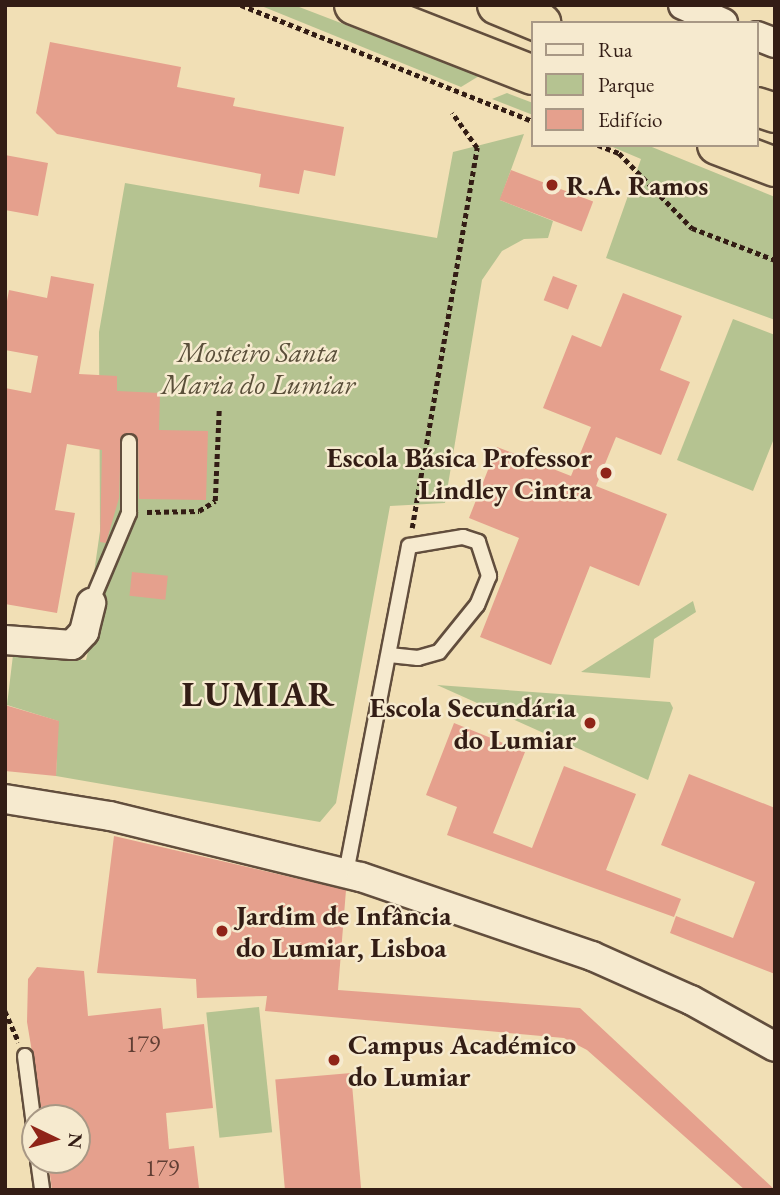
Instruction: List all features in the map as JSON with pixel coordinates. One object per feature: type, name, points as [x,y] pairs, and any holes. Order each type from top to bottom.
[{"type":"highway","points":[[354,5],[532,75]]},
{"type":"highway","points":[[497,5],[536,21]]},
{"type":"highway","points":[[722,147],[775,167]]},
{"type":"street","points":[[683,5],[719,21]]},
{"type":"street","points":[[5,640],[72,645],[84,632],[90,603]]},
{"type":"street","points":[[5,799],[110,816],[346,873],[592,956],[691,1000],[775,1047]]},
{"type":"lane","points":[[90,603],[129,513],[130,442]]},
{"type":"lane","points":[[346,873],[409,546],[471,539],[485,554],[488,585],[439,652],[389,655]]},
{"type":"lane","points":[[25,1056],[31,1104]]},
{"type":"path","points":[[241,5],[532,121]]},
{"type":"path","points":[[409,546],[477,148],[452,113]]},
{"type":"path","points":[[604,147],[620,153],[692,228],[775,260]]},
{"type":"path","points":[[129,513],[212,505],[219,486],[219,410]]},
{"type":"path","points":[[5,1011],[25,1056]]},
{"type":"green space","points":[[259,5],[294,5],[479,76],[461,87]]},
{"type":"green space","points":[[507,93],[532,103],[532,115],[492,99]]},
{"type":"green space","name":"Mosteiro Santa Maria do Lumiar","points":[[524,134],[500,200],[553,221],[548,238],[524,239],[502,251],[482,280],[445,503],[390,506],[336,803],[320,822],[56,776],[58,721],[7,705],[13,655],[86,660],[99,605],[93,580],[100,531],[99,332],[125,183],[437,238],[453,152]]},
{"type":"green space","points":[[613,147],[652,147],[775,197],[775,320],[606,258],[641,159]]},
{"type":"green space","points":[[733,319],[775,335],[775,436],[753,491],[677,460]]},
{"type":"green space","points":[[693,601],[696,612],[654,639],[650,678],[581,672]]},
{"type":"green space","points":[[437,685],[670,702],[673,708],[648,780]]},
{"type":"green space","points":[[259,1007],[272,1132],[219,1138],[206,1013]]},
{"type":"building","points":[[50,42],[181,67],[177,87],[235,98],[233,106],[344,127],[335,176],[304,170],[299,194],[259,187],[261,174],[57,134],[36,113]]},
{"type":"building","points":[[5,155],[48,163],[38,216],[5,210]]},
{"type":"building","points":[[511,170],[593,202],[582,231],[500,200]]},
{"type":"building","points":[[51,276],[94,284],[79,374],[117,376],[117,391],[160,393],[159,430],[208,431],[206,500],[139,499],[138,438],[121,437],[119,498],[106,543],[100,542],[102,450],[67,444],[55,510],[75,513],[57,613],[5,604],[5,388],[31,393],[38,356],[5,350],[5,312],[9,290],[47,298]]},
{"type":"building","points":[[553,276],[577,285],[568,310],[544,300]]},
{"type":"building","points":[[623,293],[682,316],[660,370],[690,382],[661,455],[616,437],[596,486],[667,514],[639,586],[590,566],[551,665],[480,637],[519,538],[469,518],[497,447],[571,476],[591,427],[543,408],[572,335],[601,347]]},
{"type":"building","points":[[132,572],[168,576],[165,600],[129,596]]},
{"type":"building","points":[[5,705],[59,721],[56,776],[5,771]]},
{"type":"building","points":[[454,723],[525,752],[493,833],[532,848],[564,766],[636,794],[606,870],[681,899],[674,917],[447,835],[457,807],[426,795]]},
{"type":"building","points":[[689,774],[775,808],[775,974],[670,933],[676,916],[733,938],[755,882],[661,845]]},
{"type":"building","name":"Jardim de Infância do Lumiar, Lisboa","points":[[114,836],[346,890],[338,990],[580,1008],[775,1190],[745,1190],[587,1050],[564,1038],[265,1011],[267,996],[197,998],[196,979],[97,973]]},
{"type":"building","points":[[37,967],[84,971],[88,1016],[161,1008],[163,1029],[204,1024],[213,1108],[166,1113],[169,1149],[194,1146],[199,1188],[52,1190],[50,1174],[91,1174],[91,1104],[41,1104],[27,1022],[28,979]]},
{"type":"building","points":[[351,1073],[361,1190],[285,1190],[275,1080]]},
{"type":"place","name":"R.A. Ramos","points":[[552,185]]},
{"type":"place","name":"Escola Básica Professor Lindley Cintra","points":[[606,473]]},
{"type":"place","name":"Escola Secundária do Lumiar","points":[[590,723]]},
{"type":"place","name":"Jardim de Infância do Lumiar, Lisboa","points":[[222,931]]},
{"type":"place","name":"Campus Académico do Lumiar","points":[[334,1060]]},
{"type":"district","name":"LUMIAR","points":[[259,694]]}]
